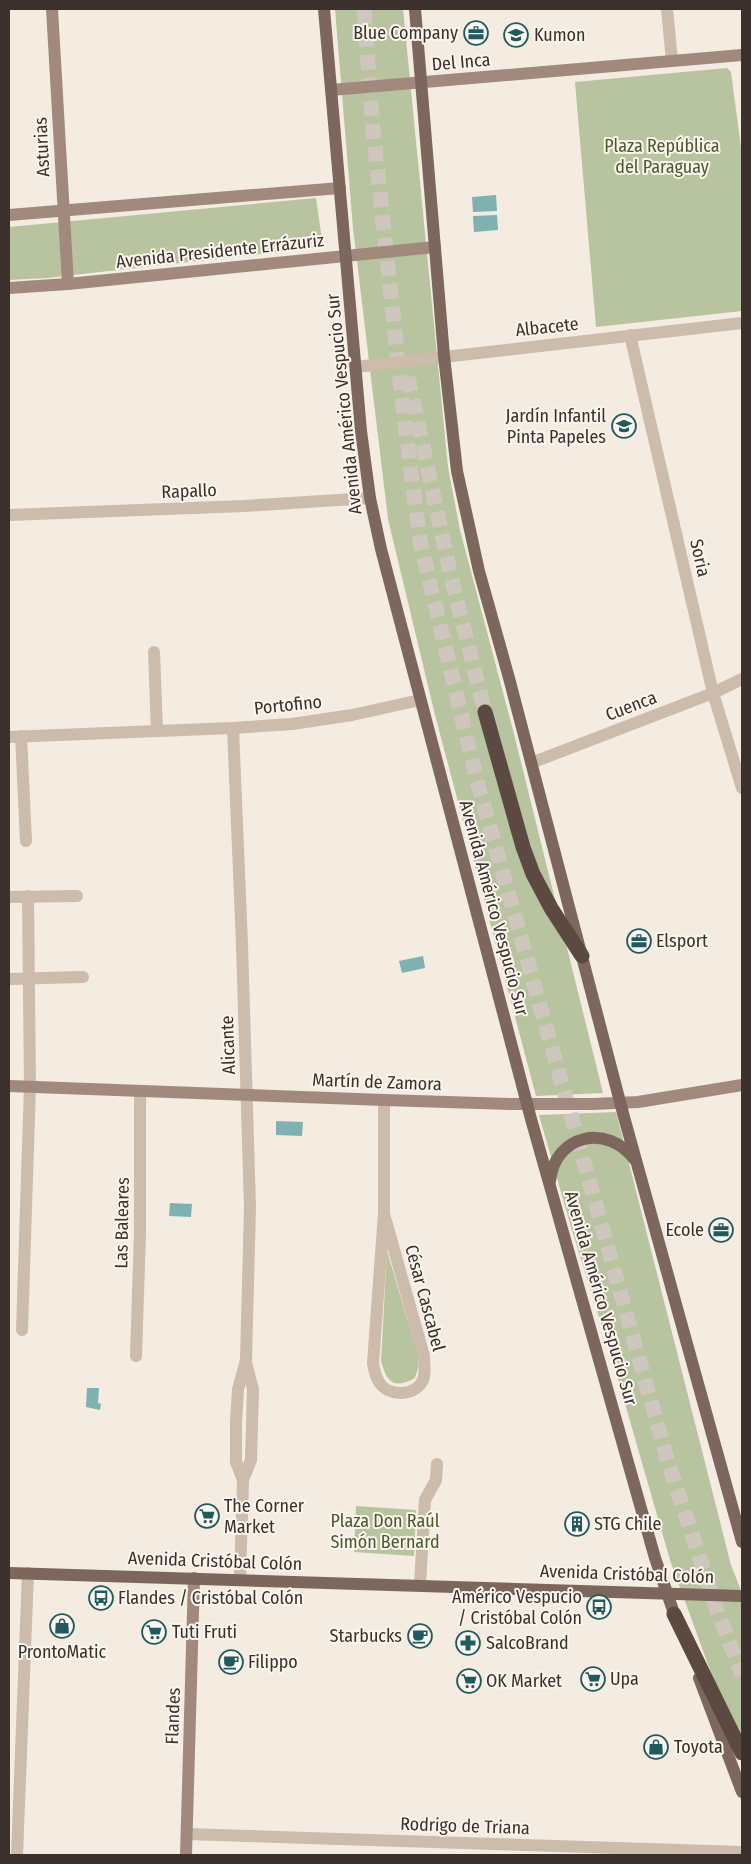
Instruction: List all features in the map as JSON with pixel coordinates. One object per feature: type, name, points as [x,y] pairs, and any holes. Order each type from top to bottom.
[{"type":"highway","points":[[485,712],[522,847],[533,874],[551,908],[582,956]]},
{"type":"highway","points":[[674,1614],[742,1753]]},
{"type":"main road","name":"Avenida Américo Vespucio Sur","points":[[324,9],[361,431],[370,498],[381,550],[527,1104],[666,1593],[742,1792]]},
{"type":"main road","points":[[415,9],[444,356],[457,471],[479,571],[621,1104],[742,1542]]},
{"type":"main road","points":[[550,1181],[553,1166],[564,1150],[582,1139],[612,1140],[629,1152],[639,1169]]},
{"type":"main road","name":"Avenida Cristóbal Colón","points":[[9,1573],[742,1596]]},
{"type":"street","name":"Asturias","points":[[52,9],[68,284]]},
{"type":"street","points":[[667,9],[672,61]]},
{"type":"street","name":"Del Inca","points":[[331,90],[742,55]]},
{"type":"street","points":[[9,215],[340,188]]},
{"type":"street","name":"Avenida Presidente Errázuriz","points":[[9,288],[68,284],[435,248]]},
{"type":"street","name":"Albacete","points":[[356,367],[742,322]]},
{"type":"street","name":"Soria","points":[[630,335],[713,693],[742,788]]},
{"type":"street","name":"Rapallo","points":[[9,515],[244,506],[370,498]]},
{"type":"street","points":[[154,652],[157,731]]},
{"type":"street","name":"Cuenca","points":[[531,763],[713,693],[742,679]]},
{"type":"street","name":"Portofino","points":[[15,737],[233,728],[309,722],[420,700]]},
{"type":"street","name":"Alicante","points":[[233,728],[247,1094],[250,1245],[246,1360],[253,1389],[251,1460],[243,1480],[240,1580]]},
{"type":"street","points":[[15,737],[26,841]]},
{"type":"street","points":[[22,1330],[30,1086],[28,896]]},
{"type":"street","points":[[9,897],[77,896]]},
{"type":"street","points":[[9,979],[82,977]]},
{"type":"street","name":"Martín de Zamora","points":[[9,1086],[384,1100],[527,1104],[621,1104],[742,1085]]},
{"type":"street","name":"Las Baleares","points":[[136,1356],[140,1233],[140,1091]]},
{"type":"street","name":"César Cascabel","points":[[384,1100],[384,1214],[373,1363],[375,1373],[383,1387],[391,1392],[400,1393],[410,1391],[419,1385],[423,1378],[424,1356],[384,1214]]},
{"type":"street","points":[[420,1585],[424,1500],[436,1480],[437,1464]]},
{"type":"street","points":[[17,1855],[28,1573]]},
{"type":"street","name":"Flandes","points":[[186,1855],[194,1578]]},
{"type":"street","name":"Rodrigo de Triana","points":[[187,1834],[742,1852]]},
{"type":"green space","points":[[335,9],[403,9],[448,467],[460,530],[513,730],[603,1093],[536,1096],[435,715],[388,519],[353,228]]},
{"type":"green space","name":"Plaza República del Paraguay","points":[[727,68],[731,72],[742,155],[742,311],[596,327],[575,82]]},
{"type":"green space","points":[[316,198],[323,247],[47,278],[9,280],[9,227]]},
{"type":"green space","points":[[616,1112],[731,1565],[742,1593],[742,1758],[670,1560],[539,1115]]},
{"type":"green space","points":[[387,1251],[418,1355],[418,1368],[415,1378],[401,1383],[392,1382],[389,1379],[381,1361]]},
{"type":"green space","name":"Plaza Don Raúl Simón Bernard","points":[[356,1506],[416,1510],[414,1556],[354,1552]]},
{"type":"water","points":[[496,195],[497,211],[473,212],[472,197]]},
{"type":"water","points":[[497,215],[498,230],[474,232],[473,216]]},
{"type":"water","points":[[423,956],[425,968],[402,973],[399,961]]},
{"type":"water","points":[[276,1121],[303,1122],[302,1136],[276,1135]]},
{"type":"water","points":[[170,1203],[192,1204],[191,1217],[169,1216]]},
{"type":"water","points":[[87,1388],[99,1388],[98,1403],[101,1404],[100,1410],[86,1407]]},
{"type":"tunnel","points":[[364,9],[373,129],[403,408],[420,541],[477,781],[668,1462],[718,1613],[742,1675]]},
{"type":"tunnel","points":[[408,377],[452,581],[485,712]]},
{"type":"place","name":"Blue Company","points":[[476,33]]},
{"type":"place","name":"Kumon","points":[[516,35]]},
{"type":"place","name":"Jardín Infantil Pinta Papeles","points":[[624,426]]},
{"type":"place","name":"Elsport","points":[[639,941]]},
{"type":"place","name":"Ecole","points":[[721,1230]]},
{"type":"place","name":"The Corner Market","points":[[207,1516]]},
{"type":"place","name":"STG Chile","points":[[577,1524]]},
{"type":"place","name":"Flandes / Cristóbal Colón","points":[[101,1598]]},
{"type":"place","name":"Américo Vespucio / Cristóbal Colón","points":[[599,1607]]},
{"type":"place","name":"ProntoMatic","points":[[62,1626]]},
{"type":"place","name":"Tuti Fruti","points":[[154,1632]]},
{"type":"place","name":"Starbucks","points":[[420,1636]]},
{"type":"place","name":"SalcoBrand","points":[[468,1643]]},
{"type":"place","name":"Filippo","points":[[231,1662]]},
{"type":"place","name":"Upa","points":[[593,1679]]},
{"type":"place","name":"OK Market","points":[[469,1681]]},
{"type":"place","name":"Toyota","points":[[656,1747]]}]
